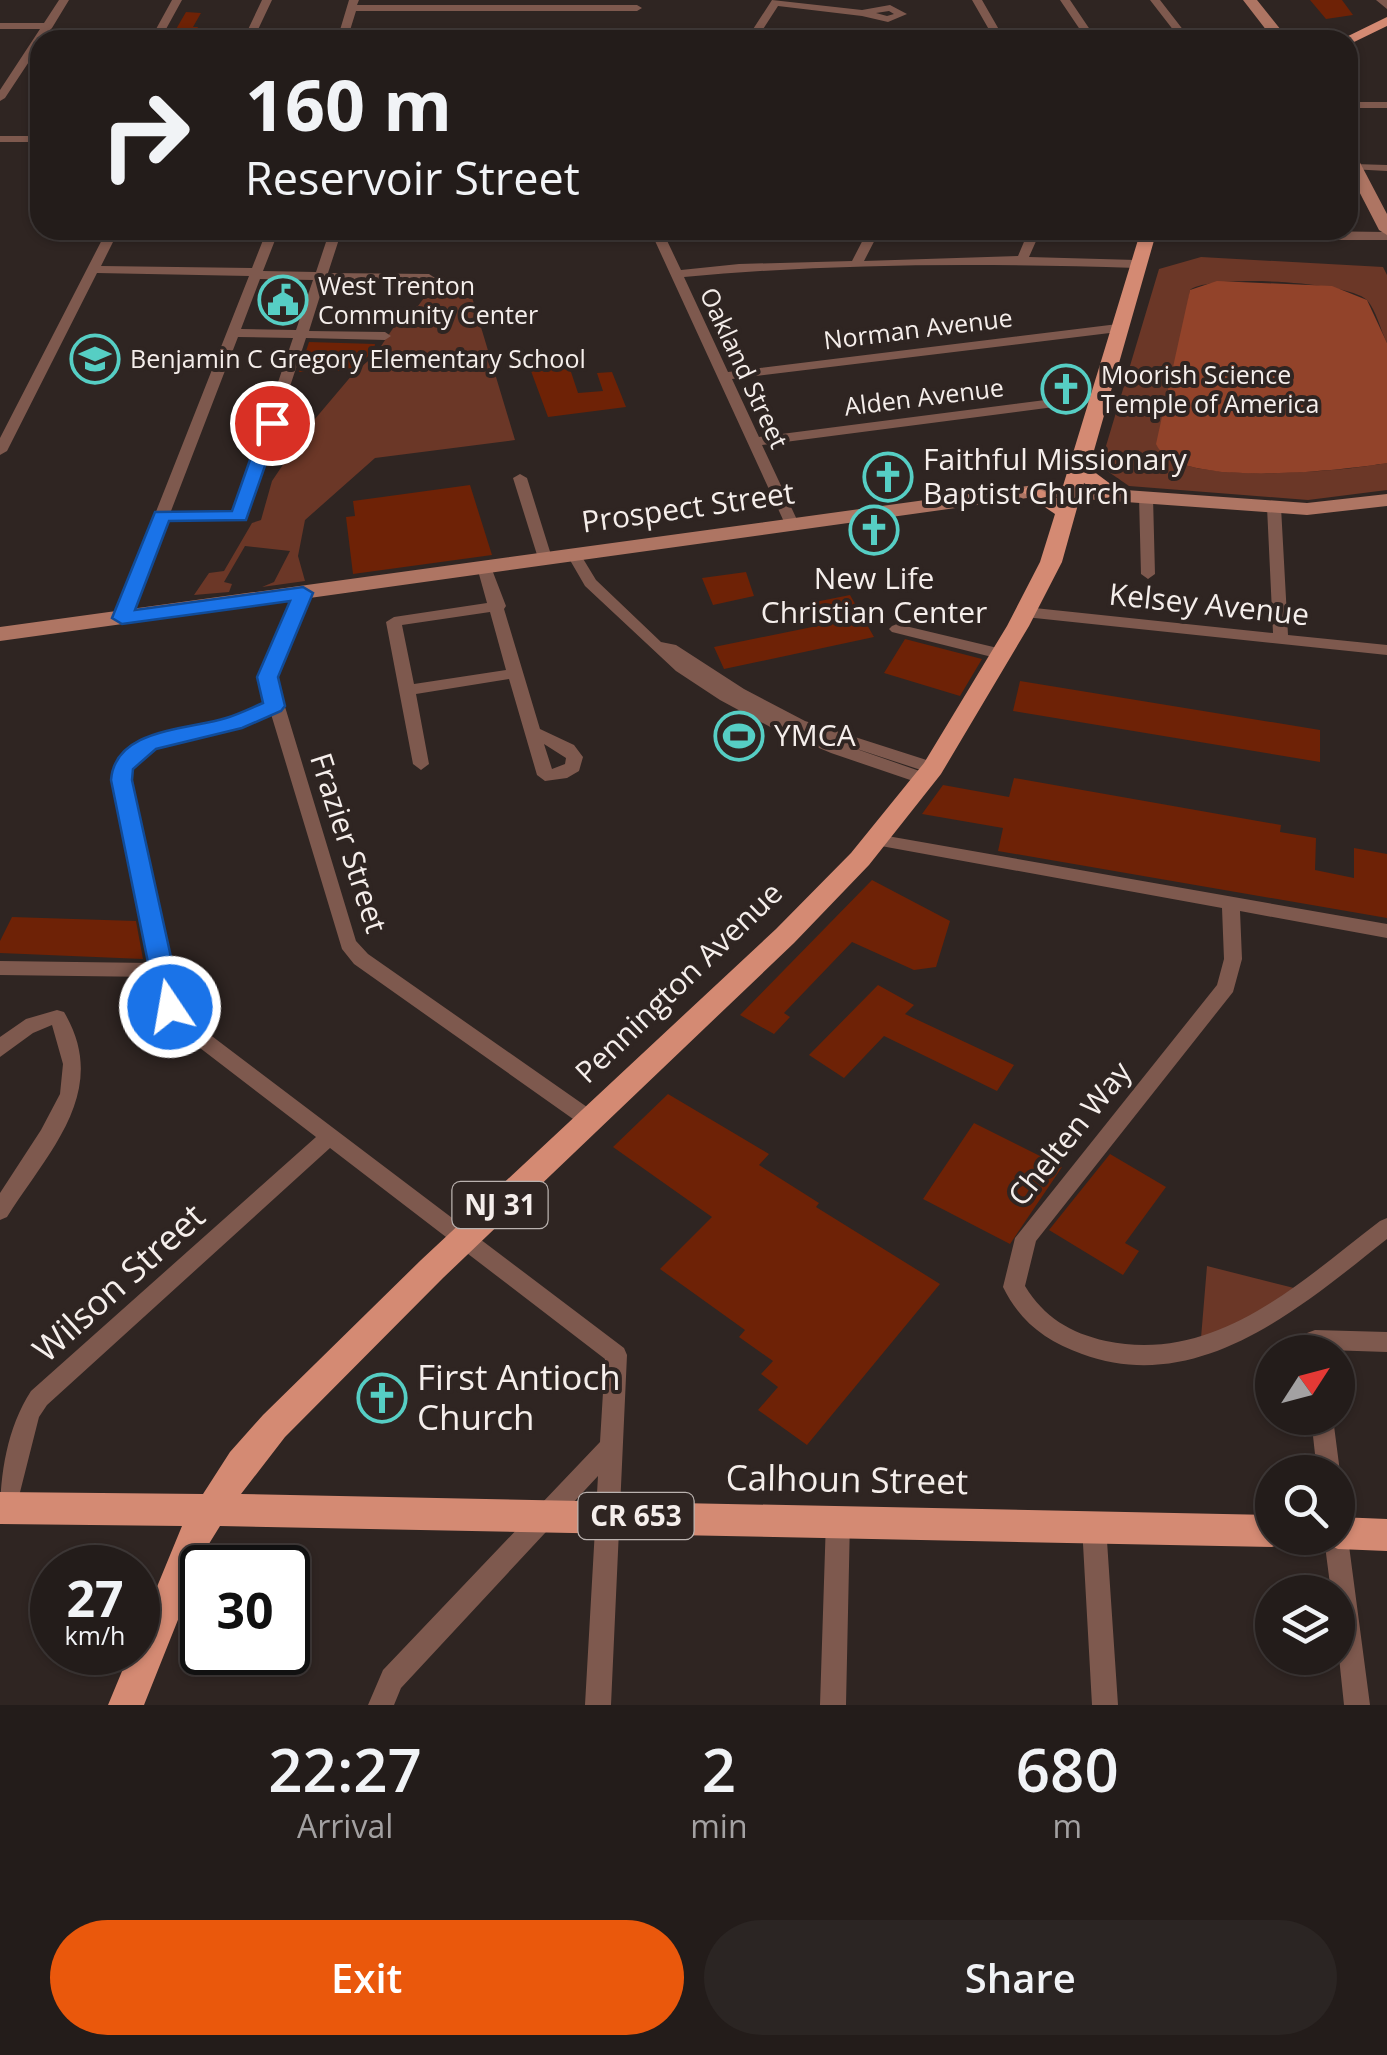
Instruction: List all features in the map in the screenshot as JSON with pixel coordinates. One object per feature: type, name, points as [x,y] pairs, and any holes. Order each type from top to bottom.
[{"type":"main road","points":[[1358,35],[1387,21]]},
{"type":"main road","name":"Pennington Avenue","points":[[126,1705],[183,1559],[211,1508],[274,1426],[463,1240],[786,936],[876,840],[929,774],[1051,562],[1145,240]]},
{"type":"main road","points":[[1032,491],[1067,512]]},
{"type":"main road","name":"Calhoun Street","points":[[2,1508],[609,1515],[1255,1531]]},
{"type":"main road","points":[[1355,1535],[1387,1535]]},
{"type":"street","points":[[45,30],[64,0]]},
{"type":"street","points":[[160,30],[177,0]]},
{"type":"street","points":[[253,30],[267,0]]},
{"type":"street","points":[[976,0],[994,30]]},
{"type":"street","points":[[1065,0],[1085,30]]},
{"type":"street","points":[[1155,0],[1178,30]]},
{"type":"street","points":[[1250,0],[1274,30]]},
{"type":"street","points":[[1381,0],[1387,6]]},
{"type":"street","points":[[758,30],[776,2],[862,13]]},
{"type":"street","points":[[345,30],[353,4],[620,4],[638,8]]},
{"type":"street","points":[[0,26],[48,26]]},
{"type":"street","points":[[0,98],[30,53]]},
{"type":"street","points":[[1358,105],[1387,105]]},
{"type":"street","points":[[0,139],[30,140]]},
{"type":"street","points":[[1358,162],[1387,168]]},
{"type":"street","points":[[1358,189],[1387,233]]},
{"type":"street","points":[[1358,233],[1387,233]]},
{"type":"street","points":[[0,451],[108,240]]},
{"type":"street","points":[[122,618],[269,240]]},
{"type":"street","points":[[162,516],[240,516],[333,240]]},
{"type":"street","name":"Oakland Street","points":[[661,240],[792,524]]},
{"type":"street","points":[[856,265],[869,240]]},
{"type":"street","points":[[1022,260],[1031,240]]},
{"type":"street","points":[[676,274],[738,268],[1022,260],[1136,264]]},
{"type":"street","points":[[92,269],[429,278]]},
{"type":"street","name":"Norman Avenue","points":[[724,376],[1118,328]]},
{"type":"street","points":[[234,333],[385,336]]},
{"type":"street","name":"Alden Avenue","points":[[754,442],[1100,397]]},
{"type":"street","points":[[520,478],[545,558]]},
{"type":"street","name":"Prospect Street","points":[[2,638],[1032,491],[1076,480],[1114,494],[1274,506],[1331,508],[1387,500]]},
{"type":"street","points":[[1146,496],[1148,574]]},
{"type":"street","points":[[1274,506],[1281,640]]},
{"type":"street","points":[[574,555],[590,584],[664,656],[724,696],[772,723],[929,774]]},
{"type":"street","points":[[484,568],[535,733]]},
{"type":"street","name":"Frazier Street","points":[[303,593],[268,677],[348,944],[360,958],[590,1120]]},
{"type":"street","points":[[421,764],[394,622],[498,606]]},
{"type":"street","name":"Kelsey Avenue","points":[[1025,612],[1387,650]]},
{"type":"street","points":[[897,629],[1000,654]]},
{"type":"street","points":[[407,690],[518,673]]},
{"type":"street","points":[[274,706],[234,723],[149,744],[132,755],[122,768],[170,1010],[181,1024],[328,1138],[616,1354],[598,1705]]},
{"type":"street","points":[[876,840],[1387,930]]},
{"type":"street","name":"Chelten Way","points":[[1231,903],[1233,959],[1226,987],[1026,1238],[1014,1287],[1030,1315],[1064,1338],[1108,1353],[1175,1355],[1243,1333],[1387,1227]]},
{"type":"street","points":[[0,968],[162,970]]},
{"type":"street","points":[[0,1050],[20,1030],[38,1020],[57,1017],[66,1030],[72,1066],[70,1093],[0,1211]]},
{"type":"street","name":"Wilson Street","points":[[2,1508],[29,1414],[39,1398],[328,1138]]},
{"type":"street","points":[[1355,1344],[1387,1342]]},
{"type":"street","points":[[381,1705],[392,1679],[613,1444]]},
{"type":"street","points":[[834,1705],[838,1520]]},
{"type":"street","points":[[1094,1526],[1106,1705]]},
{"type":"street","points":[[1339,1555],[1357,1705]]},
{"type":"shaded area","points":[[1201,257],[1383,267],[1387,275],[1387,343],[1370,304],[1355,293],[1308,284],[1250,281],[1203,285],[1190,290],[1162,455],[1181,464],[1238,473],[1337,470],[1387,463],[1387,490],[1308,500],[1129,486],[1100,466],[1159,269]]},
{"type":"shaded area","points":[[441,275],[471,294],[515,440],[375,458],[305,520],[298,556],[305,581],[262,587],[274,582],[290,551],[245,546],[224,582],[232,584],[229,592],[194,595],[209,573],[224,571],[252,523],[261,520],[272,481],[309,426],[353,374],[375,355],[404,312],[418,306]]},
{"type":"shaded area","points":[[1217,281],[1332,286],[1367,300],[1387,343],[1387,463],[1300,472],[1226,472],[1170,458],[1156,444],[1190,290]]},
{"type":"shaded area","points":[[1207,1266],[1294,1288],[1246,1321],[1201,1338]]},
{"type":"building","points":[[1310,0],[1342,0],[1353,15],[1326,19]]},
{"type":"building","points":[[186,12],[201,13],[193,27],[198,27],[197,30],[176,30]]},
{"type":"building","points":[[309,342],[375,344],[374,351],[352,370],[299,372]]},
{"type":"building","points":[[570,369],[578,393],[603,391],[597,373],[612,372],[626,407],[548,417],[531,371]]},
{"type":"building","points":[[470,485],[492,555],[353,574],[346,517],[355,516],[353,501]]},
{"type":"building","points":[[746,572],[754,596],[713,605],[702,578]]},
{"type":"building","points":[[850,595],[874,637],[724,669],[714,647],[827,624],[815,602]]},
{"type":"building","points":[[905,639],[982,659],[960,696],[884,673]]},
{"type":"building","points":[[1020,681],[1320,730],[1320,762],[1013,711]]},
{"type":"building","points":[[1014,778],[1281,825],[1280,832],[1316,838],[1315,870],[1354,878],[1354,848],[1387,854],[1387,918],[998,851],[1003,828],[922,814],[943,785],[1009,797]]},
{"type":"building","points":[[872,880],[950,921],[936,967],[914,970],[852,942],[784,1013],[790,1017],[774,1034],[740,1015]]},
{"type":"building","points":[[12,917],[136,921],[143,959],[0,953],[0,941]]},
{"type":"building","points":[[878,985],[914,1005],[905,1014],[1014,1065],[997,1091],[884,1036],[844,1078],[809,1055]]},
{"type":"building","points":[[668,1094],[769,1154],[759,1165],[819,1203],[816,1207],[940,1284],[807,1445],[758,1410],[778,1387],[761,1374],[773,1361],[739,1337],[745,1330],[660,1269],[712,1217],[613,1147]]},
{"type":"building","points":[[974,1123],[1062,1167],[1010,1244],[923,1199]]},
{"type":"building","points":[[1110,1154],[1166,1187],[1125,1243],[1139,1251],[1123,1275],[1049,1230]]},
{"type":"place","name":"West Trenton Community Center","points":[[283,300]]},
{"type":"place","name":"Benjamin C Gregory Elementary School","points":[[95,359]]},
{"type":"place","name":"Moorish Science Temple of America","points":[[1066,389]]},
{"type":"place","name":"Faithful Missionary Baptist Church","points":[[888,477]]},
{"type":"place","name":"New Life Christian Center","points":[[874,530]]},
{"type":"place","name":"YMCA","points":[[739,736]]},
{"type":"place","name":"First Antioch Church","points":[[382,1398]]},
{"type":"route","points":[[170,1007],[122,768],[132,755],[149,744],[234,723],[274,706],[268,677],[303,593],[122,618],[162,516],[240,516],[272,423]]}]
